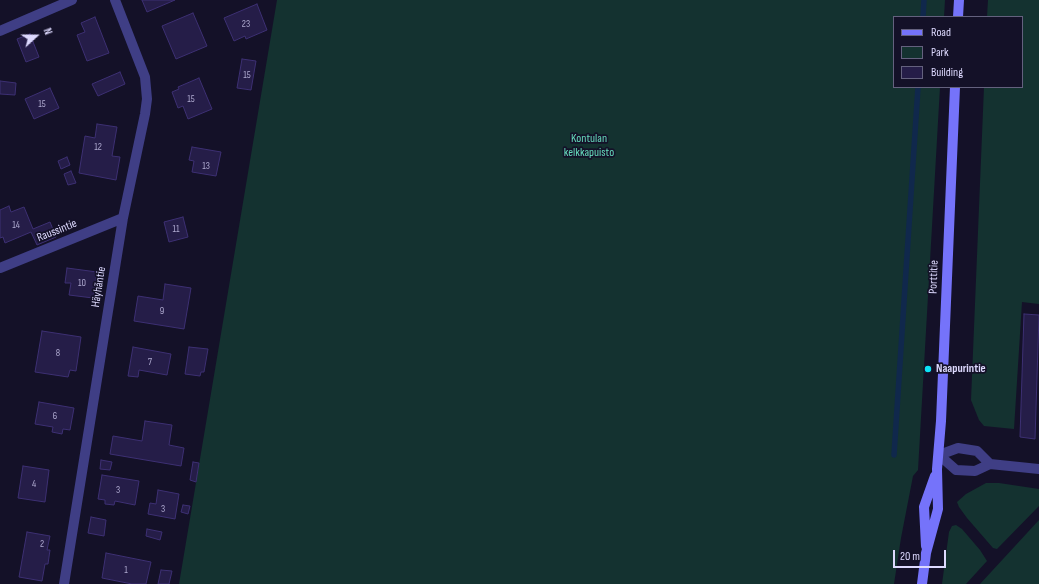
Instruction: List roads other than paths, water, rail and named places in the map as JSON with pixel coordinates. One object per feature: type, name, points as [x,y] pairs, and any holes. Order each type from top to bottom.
[{"type":"street","points":[[0,30],[72,0]]},
{"type":"street","name":"Häyhäntie","points":[[64,584],[123,218],[147,99],[145,77],[115,0]]},
{"type":"street","points":[[958,16],[959,0]]},
{"type":"street","name":"Porttitie","points":[[922,584],[926,553],[938,509],[937,469],[941,421],[955,88]]},
{"type":"street","name":"Raussintie","points":[[0,268],[123,218]]},
{"type":"street","points":[[990,464],[976,451],[958,448],[939,455],[956,470],[975,471],[990,464],[1039,469]]},
{"type":"waterway","points":[[923,16],[924,0]]},
{"type":"waterway","points":[[894,455],[918,88]]},
{"type":"place","name":"Naapurintie","points":[[928,369]]},
{"type":"park label","name":"Kontulan kelkkapuisto","points":[[589,146]]}]
